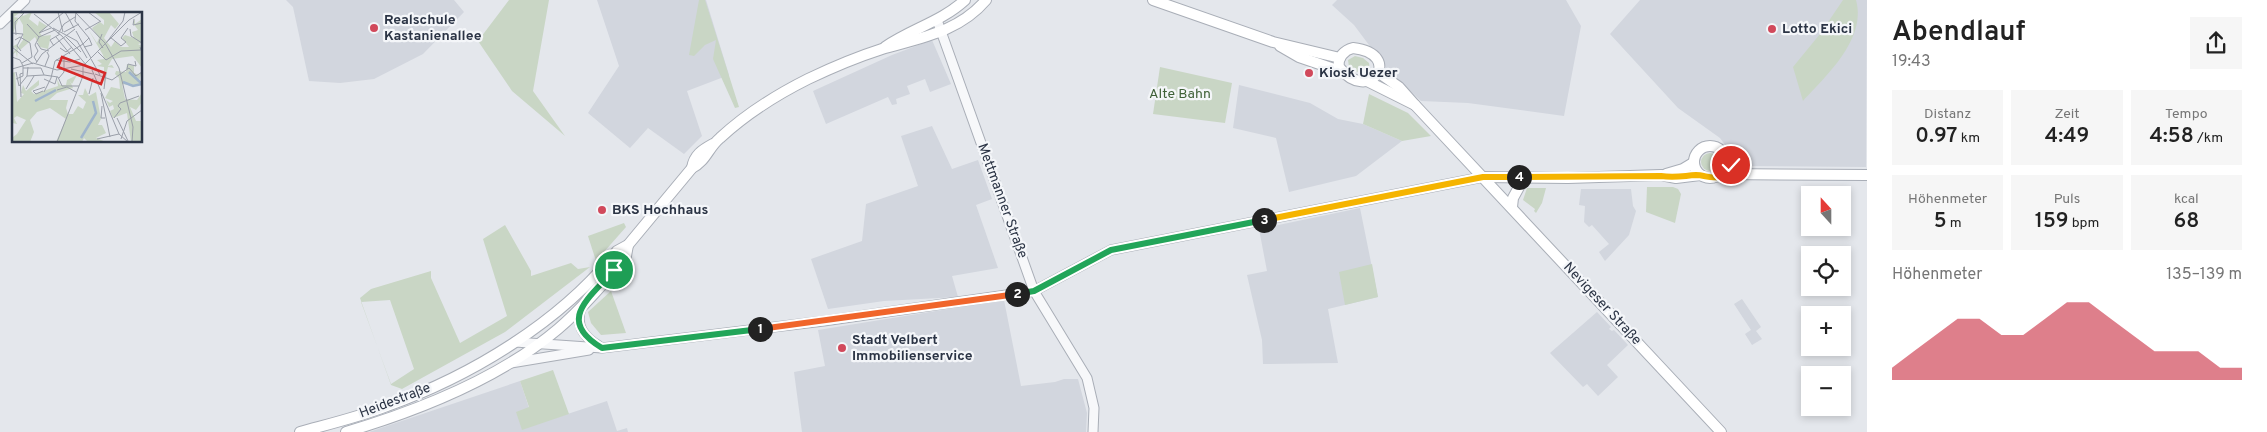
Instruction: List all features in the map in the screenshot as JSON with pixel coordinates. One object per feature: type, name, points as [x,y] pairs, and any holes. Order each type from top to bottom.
[{"type":"main road","points":[[883,49],[903,35],[937,20],[965,0]]},
{"type":"main road","points":[[628,245],[692,168],[693,160],[698,153],[713,144],[738,122],[783,92],[823,72],[883,49],[900,46],[942,31],[970,15],[986,0]]},
{"type":"main road","points":[[1154,0],[1273,42],[1340,58]]},
{"type":"main road","points":[[1273,42],[1299,57],[1343,72],[1355,79],[1367,81],[1415,105]]},
{"type":"main road","points":[[1343,72],[1339,67],[1340,58],[1349,49],[1359,48],[1374,56],[1380,66],[1379,73],[1367,81]]},
{"type":"main road","name":"Nevigeser Straße","points":[[1379,73],[1399,87],[1721,432]]},
{"type":"main road","points":[[1700,175],[1695,170],[1694,156],[1699,149],[1712,146],[1723,152],[1726,162],[1721,174]]},
{"type":"main road","points":[[1661,176],[1684,169],[1693,162]]},
{"type":"main road","points":[[1726,162],[1758,176]]},
{"type":"main road","points":[[1483,177],[1661,176],[1676,178],[1700,175],[1712,178],[1721,174],[1758,176],[1867,175]]},
{"type":"main road","points":[[1512,207],[1512,198],[1524,178]]},
{"type":"main road","name":"Heidestraße","points":[[346,432],[440,398],[508,363],[540,343],[581,308],[626,256],[628,245]]},
{"type":"main road","name":"Heidestraße","points":[[300,432],[388,406],[486,360],[565,307],[617,251],[628,245]]},
{"type":"street","points":[[12,12],[25,0]]},
{"type":"street","points":[[0,24],[12,12]]},
{"type":"street","name":"Mettmanner Straße","points":[[937,20],[1034,291],[1087,378],[1094,408],[1093,432]]},
{"type":"street","points":[[508,363],[602,348],[824,321],[1034,291],[1111,250],[1483,177]]},
{"type":"street","points":[[581,308],[577,319],[580,329],[588,339],[602,348]]},
{"type":"street","points":[[515,342],[602,348]]},
{"type":"shaded area","name":"Realschule Kastanienallee","points":[[286,0],[454,0],[464,12],[423,54],[374,79],[340,83],[309,81],[293,7]]},
{"type":"shaded area","points":[[597,0],[706,0],[729,75],[687,91],[702,136],[684,154],[648,128],[630,148],[588,113],[619,66]]},
{"type":"shaded area","points":[[1337,0],[1566,0],[1581,26],[1564,116],[1468,103],[1421,101],[1387,69],[1354,25],[1332,5]]},
{"type":"shaded area","points":[[1640,0],[1867,0],[1866,167],[1750,166],[1736,160],[1720,138],[1678,108],[1610,34]]},
{"type":"shaded area","points":[[932,40],[951,84],[930,92],[925,79],[907,86],[910,94],[896,99],[897,104],[892,105],[888,97],[826,124],[813,91],[892,55]]},
{"type":"shaded area","points":[[1239,85],[1310,103],[1338,119],[1363,124],[1402,141],[1356,176],[1289,192],[1276,138],[1233,128]]},
{"type":"shaded area","points":[[932,126],[952,169],[978,160],[992,199],[976,205],[998,268],[952,276],[958,297],[884,301],[828,309],[811,259],[862,241],[866,204],[918,186],[901,136]]},
{"type":"shaded area","points":[[1581,189],[1631,189],[1633,206],[1636,211],[1629,235],[1605,261],[1599,252],[1609,244],[1592,225],[1589,227],[1584,222],[1585,206],[1579,205]]},
{"type":"shaded area","points":[[1360,208],[1378,297],[1328,309],[1338,363],[1263,364],[1262,340],[1247,275],[1267,271],[1259,229]]},
{"type":"shaded area","points":[[1742,299],[1761,327],[1756,331],[1762,339],[1752,345],[1745,334],[1751,330],[1734,304]]},
{"type":"shaded area","points":[[1004,300],[1021,386],[1055,382],[1064,379],[1078,379],[1087,413],[1086,432],[802,432],[794,372],[825,366],[818,330]]},
{"type":"shaded area","points":[[1597,312],[1611,327],[1609,329],[1614,330],[1628,345],[1607,365],[1618,377],[1598,396],[1587,384],[1583,387],[1550,353]]},
{"type":"shaded area","points":[[520,381],[529,408],[522,429],[607,401],[617,431],[627,428],[628,432],[369,432]]},
{"type":"green space","points":[[509,0],[549,0],[533,91],[565,136],[512,91],[478,41]]},
{"type":"green space","points":[[699,0],[705,0],[739,107],[735,108],[713,59],[716,40],[705,45],[694,56],[689,55]]},
{"type":"green space","points":[[1843,0],[1856,0],[1858,15],[1856,29],[1842,56],[1803,101],[1793,67],[1820,34]]},
{"type":"green space","points":[[1355,56],[1363,58],[1369,63],[1370,72],[1363,75],[1349,67],[1348,60]]},
{"type":"green space","name":"Alte Bahn","points":[[1160,67],[1232,83],[1225,123],[1153,114]]},
{"type":"green space","points":[[1369,94],[1408,113],[1431,136],[1402,141],[1363,124]]},
{"type":"green space","points":[[1710,153],[1716,156],[1719,162],[1716,168],[1710,171],[1704,168],[1701,162],[1704,156]]},
{"type":"green space","points":[[1647,187],[1673,187],[1678,189],[1681,194],[1675,223],[1646,212]]},
{"type":"green space","points":[[1527,188],[1546,188],[1542,203],[1536,213],[1535,209],[1523,200]]},
{"type":"green space","points":[[624,223],[626,227],[596,261],[588,236]]},
{"type":"green space","points":[[505,225],[531,271],[531,276],[571,263],[578,269],[590,267],[505,332],[402,389],[391,385],[377,347],[391,384],[414,369],[390,300],[361,302],[360,298],[371,289],[431,271],[431,278],[460,343],[507,316],[483,239]]},
{"type":"green space","points":[[1372,264],[1378,297],[1345,305],[1339,272]]},
{"type":"green space","points":[[611,291],[626,333],[601,335],[591,323],[588,312]]},
{"type":"green space","points":[[553,370],[569,414],[522,430],[516,412],[529,407],[520,381]]},
{"type":"place","name":"Realschule Kastanienallee","points":[[374,28]]},
{"type":"place","name":"Lotto Ekici","points":[[1772,29]]},
{"type":"place","name":"Kiosk Uezer","points":[[1309,73]]},
{"type":"place","name":"BKS Hochhaus","points":[[602,210]]},
{"type":"place","name":"Stadt Velbert Immobilienservice","points":[[842,348]]},
{"type":"route","points":[[614,270],[581,308],[577,319],[580,329],[588,339],[602,348],[824,321],[1034,291],[1111,250],[1376,196],[1483,177],[1661,176],[1681,178],[1700,175],[1712,178],[1724,171],[1726,162],[1731,165]]}]
